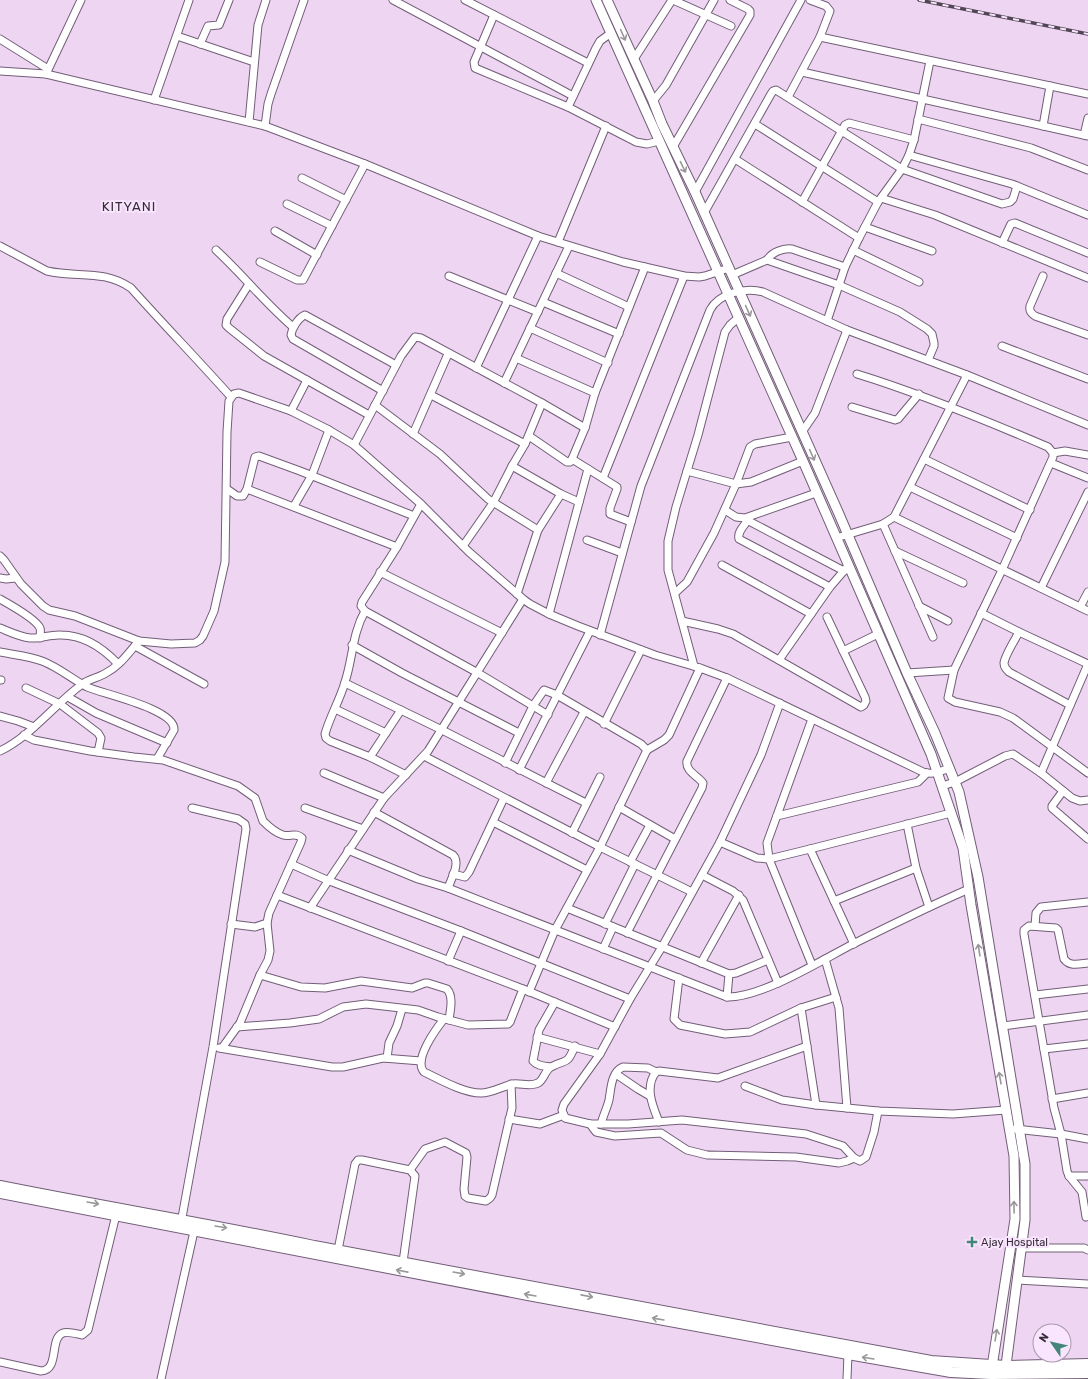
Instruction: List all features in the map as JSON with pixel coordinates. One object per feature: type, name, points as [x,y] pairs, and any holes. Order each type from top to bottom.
[{"type":"main road","points":[[596,0],[803,461],[836,538],[846,568],[878,634],[932,754],[963,848],[1014,1156],[1015,1219],[991,1370]]},
{"type":"main road","points":[[607,0],[673,148],[695,192],[802,432],[907,673],[935,733],[959,792],[978,877],[1025,1164],[1025,1220],[1005,1370]]},
{"type":"main road","points":[[0,1186],[195,1227],[240,1230],[274,1242],[848,1354],[948,1375],[991,1370],[1088,1372]]},
{"type":"main road","points":[[0,1193],[116,1215],[181,1224]]},
{"type":"main road","points":[[274,1242],[338,1250],[923,1359],[991,1370]]},
{"type":"main road","points":[[1005,1370],[1088,1364]]},
{"type":"street","points":[[47,71],[81,0]]},
{"type":"street","points":[[154,100],[189,0]]},
{"type":"street","points":[[200,44],[208,26],[220,25],[229,0]]},
{"type":"street","points":[[249,122],[258,25],[266,0]]},
{"type":"street","points":[[265,126],[267,108],[271,94],[304,0]]},
{"type":"street","points":[[393,0],[573,96]]},
{"type":"street","points":[[466,0],[588,64]]},
{"type":"street","points":[[634,59],[672,0],[731,26]]},
{"type":"street","points":[[653,101],[666,85],[714,0]]},
{"type":"street","points":[[673,148],[750,14],[748,9],[730,0]]},
{"type":"street","points":[[695,192],[800,0]]},
{"type":"street","points":[[788,97],[820,37],[830,10],[826,6],[810,0]]},
{"type":"street","points":[[494,15],[474,62],[475,68],[568,107],[641,143],[647,144],[659,141]]},
{"type":"street","points":[[568,107],[600,41],[611,33]]},
{"type":"street","points":[[177,36],[254,62]]},
{"type":"street","points":[[820,37],[1088,94]]},
{"type":"street","points":[[0,39],[47,71]]},
{"type":"street","points":[[827,321],[845,267],[853,250],[880,200],[902,169],[909,155],[914,140],[930,61]]},
{"type":"street","points":[[0,71],[47,71],[154,100],[265,126],[365,164],[538,236],[623,262],[684,276],[704,276],[718,272],[730,271],[767,260],[772,254],[787,248],[845,267]]},
{"type":"street","points":[[802,72],[1086,136],[1088,118]]},
{"type":"street","points":[[1043,126],[1050,86]]},
{"type":"street","points":[[704,213],[773,90],[776,90],[788,97],[902,169],[1002,204],[1010,202],[1013,199],[1017,186]]},
{"type":"street","points":[[918,119],[1031,148],[1088,170]]},
{"type":"street","points":[[755,124],[880,200],[935,216],[1088,278]]},
{"type":"street","points":[[802,202],[845,125],[849,124],[914,140]]},
{"type":"street","points":[[558,242],[606,126]]},
{"type":"street","points":[[909,155],[1017,186],[1088,215]]},
{"type":"street","points":[[735,159],[859,238]]},
{"type":"street","points":[[260,262],[300,281],[303,280],[365,164]]},
{"type":"street","points":[[302,178],[346,200]]},
{"type":"street","points":[[287,204],[332,226]]},
{"type":"street","points":[[1002,243],[1009,227],[1011,224],[1015,223],[1088,253]]},
{"type":"street","points":[[865,227],[932,251]]},
{"type":"street","points":[[275,231],[317,255]]},
{"type":"street","points":[[476,368],[507,299],[538,236]]},
{"type":"street","points":[[0,246],[47,271],[55,273],[96,275],[122,282],[131,288],[231,397]]},
{"type":"street","points":[[504,383],[569,246]]},
{"type":"street","points":[[216,250],[280,316],[293,327]]},
{"type":"street","points":[[853,250],[919,282]]},
{"type":"street","points":[[767,260],[839,285],[900,312],[930,331],[934,346],[928,360]]},
{"type":"street","points":[[529,436],[567,462],[572,460],[585,428],[595,393],[645,267]]},
{"type":"street","points":[[556,273],[629,307]]},
{"type":"street","points":[[449,276],[538,312]]},
{"type":"street","points":[[604,478],[684,276]]},
{"type":"street","points":[[1043,276],[1030,306],[1031,313],[1035,316],[1088,335]]},
{"type":"street","points":[[249,284],[227,319],[226,325],[264,356],[369,415]]},
{"type":"street","points":[[600,634],[641,486],[710,310],[715,302],[728,295],[752,290],[763,292],[847,330],[967,375],[1088,424]]},
{"type":"street","points":[[542,302],[619,334]]},
{"type":"street","points":[[383,391],[293,339],[290,335],[293,327],[301,316],[305,315],[396,365]]},
{"type":"street","points":[[237,1027],[290,1023],[319,1018],[348,1005],[366,1004],[418,1010],[446,1020],[474,1026],[508,1024],[510,1022],[541,963],[566,908],[600,847],[647,750],[664,740],[669,735],[697,667],[668,570],[668,541],[676,507],[725,332],[730,324],[738,318]]},
{"type":"street","points":[[530,328],[608,363]]},
{"type":"street","points":[[802,432],[815,413],[847,330]]},
{"type":"street","points":[[354,445],[396,365],[412,339],[415,337],[421,338],[448,354],[542,403],[585,428]]},
{"type":"street","points":[[1002,346],[1088,379]]},
{"type":"street","points":[[413,434],[448,354]]},
{"type":"street","points":[[516,358],[595,393]]},
{"type":"street","points":[[857,374],[951,406],[1048,447],[1054,453]]},
{"type":"street","points":[[836,538],[883,524],[894,517],[967,375]]},
{"type":"street","points":[[292,411],[307,380]]},
{"type":"street","points":[[0,751],[34,727],[82,684],[106,673],[118,664],[137,643],[195,643],[203,636],[214,611],[224,570],[229,401],[234,394],[239,393],[292,411],[354,445],[421,504],[463,546],[520,597],[549,614],[641,650],[727,678],[927,773],[938,772],[949,768]]},
{"type":"street","points":[[852,408],[895,420],[898,419],[919,394]]},
{"type":"street","points":[[431,395],[525,444]]},
{"type":"street","points":[[463,546],[493,503],[529,436],[542,403]]},
{"type":"street","points":[[375,405],[440,454],[493,503],[538,530]]},
{"type":"street","points":[[294,506],[312,475],[329,430]]},
{"type":"street","points":[[675,593],[687,582],[714,533],[736,484],[750,447],[755,444],[792,437]]},
{"type":"street","points":[[1054,453],[1065,451],[1088,455]]},
{"type":"street","points":[[1054,453],[1054,457],[1030,510],[954,670],[948,698],[951,701],[1000,712],[1013,718],[1088,773]]},
{"type":"street","points":[[227,489],[240,497],[243,496],[247,489],[255,457],[258,456],[312,475],[414,516]]},
{"type":"street","points":[[924,459],[1030,510]]},
{"type":"street","points":[[572,460],[614,484],[617,489],[610,508],[610,514],[630,522]]},
{"type":"street","points":[[687,471],[736,484],[750,482],[803,461]]},
{"type":"street","points":[[1051,463],[1088,478]]},
{"type":"street","points":[[512,466],[561,494],[579,502]]},
{"type":"street","points":[[549,614],[588,469]]},
{"type":"street","points":[[910,487],[1017,538]]},
{"type":"street","points":[[247,489],[397,547]]},
{"type":"street","points":[[1041,588],[1088,492]]},
{"type":"street","points":[[816,493],[746,519],[738,537],[739,539],[830,587]]},
{"type":"street","points":[[310,908],[327,880],[384,798],[424,756],[478,673],[502,633],[520,597],[538,530],[561,494]]},
{"type":"street","points":[[421,504],[361,606],[365,611],[478,673],[548,715]]},
{"type":"street","points":[[725,510],[736,517],[746,519],[846,568],[830,587],[779,660]]},
{"type":"street","points":[[894,517],[1088,611]]},
{"type":"street","points":[[883,524],[933,637]]},
{"type":"street","points":[[587,540],[622,553]]},
{"type":"street","points":[[895,551],[963,584]]},
{"type":"street","points":[[0,556],[16,578],[43,606],[49,610],[75,616],[137,643],[204,684]]},
{"type":"street","points":[[722,564],[811,614]]},
{"type":"street","points":[[380,572],[502,633]]},
{"type":"street","points":[[0,578],[16,578]]},
{"type":"street","points":[[1080,607],[1088,592]]},
{"type":"street","points":[[0,599],[22,612],[37,624],[40,630],[40,638]]},
{"type":"street","points":[[919,606],[948,621]]},
{"type":"street","points":[[365,611],[352,645],[345,683],[325,734],[326,738],[370,757],[406,775]]},
{"type":"street","points":[[981,612],[1019,632],[1088,664],[1041,773]]},
{"type":"street","points":[[682,621],[726,631],[861,707],[866,701],[865,697],[827,617]]},
{"type":"street","points":[[0,628],[29,638],[40,638],[60,634],[80,638],[103,649],[118,664]]},
{"type":"street","points":[[519,770],[590,631]]},
{"type":"street","points":[[1019,632],[1006,657],[1004,668],[1008,672],[1070,705]]},
{"type":"street","points":[[843,651],[878,634]]},
{"type":"street","points":[[352,645],[519,732]]},
{"type":"street","points":[[604,724],[641,650]]},
{"type":"street","points":[[0,652],[44,662],[97,691],[142,705],[158,712],[171,721],[175,727],[157,759]]},
{"type":"street","points":[[907,673],[954,670]]},
{"type":"street","points":[[627,933],[702,788],[703,783],[688,769],[686,765],[727,678]]},
{"type":"street","points":[[345,683],[586,803]]},
{"type":"street","points":[[26,688],[60,704],[100,735],[101,738],[98,752]]},
{"type":"street","points":[[505,763],[519,732],[533,706],[544,690],[557,695],[604,724],[641,744],[647,750]]},
{"type":"street","points":[[68,697],[96,713],[166,743]]},
{"type":"street","points":[[780,703],[761,754],[720,842],[662,947],[630,999],[600,1054],[564,1104],[562,1110],[568,1120],[590,1124],[682,1120],[806,1134],[843,1146],[854,1158],[860,1161],[866,1157],[874,1132],[878,1111]]},
{"type":"street","points":[[334,709],[386,733]]},
{"type":"street","points":[[370,757],[401,710]]},
{"type":"street","points":[[546,783],[584,712]]},
{"type":"street","points":[[0,716],[34,727]]},
{"type":"street","points":[[812,719],[767,843],[769,859],[812,965]]},
{"type":"street","points":[[24,735],[34,740],[98,752],[157,759],[238,786],[255,798],[266,824],[281,834],[297,835],[302,838],[269,913],[267,923],[270,951],[268,960],[237,1027],[222,1048]]},
{"type":"street","points":[[942,786],[955,782],[1005,756],[1013,754],[1076,800],[1088,800]]},
{"type":"street","points":[[424,756],[572,833],[692,892]]},
{"type":"street","points":[[324,773],[384,798]]},
{"type":"street","points":[[776,816],[918,782],[927,773]]},
{"type":"street","points":[[572,833],[600,777]]},
{"type":"street","points":[[1063,791],[1052,808],[1088,839]]},
{"type":"street","points":[[453,874],[465,877],[469,872],[504,798]]},
{"type":"street","points":[[181,1224],[213,1047],[246,829],[245,824],[238,819],[192,808]]},
{"type":"street","points":[[305,808],[362,829]]},
{"type":"street","points":[[619,808],[675,839]]},
{"type":"street","points":[[374,812],[453,855],[457,861],[448,888]]},
{"type":"street","points":[[720,842],[757,858],[769,859],[810,850],[951,813]]},
{"type":"street","points":[[493,822],[587,870]]},
{"type":"street","points":[[907,824],[916,868],[928,907]]},
{"type":"street","points":[[604,924],[650,825]]},
{"type":"street","points":[[348,850],[418,879],[448,888],[650,967],[727,996],[734,997],[778,983],[928,907],[969,889]]},
{"type":"street","points":[[810,850],[854,944]]},
{"type":"street","points":[[291,864],[327,880],[461,931],[630,999]]},
{"type":"street","points":[[834,901],[916,868]]},
{"type":"street","points":[[702,875],[739,895],[743,900],[778,983]]},
{"type":"street","points":[[277,895],[555,1002],[615,1027]]},
{"type":"street","points":[[701,963],[739,895]]},
{"type":"street","points":[[1035,926],[1036,913],[1041,907],[1088,902]]},
{"type":"street","points":[[566,908],[729,974],[736,973],[768,960]]},
{"type":"street","points":[[231,924],[255,927],[267,923]]},
{"type":"street","points":[[1086,1217],[1082,1192],[1069,1176],[1061,1134],[1052,1099],[1024,934],[1026,928],[1029,926],[1052,927],[1058,930],[1064,959],[1070,964],[1075,965],[1088,963]]},
{"type":"street","points":[[603,949],[613,927]]},
{"type":"street","points":[[448,961],[461,931]]},
{"type":"street","points":[[825,959],[840,1015],[847,1108]]},
{"type":"street","points":[[727,996],[729,974]]},
{"type":"street","points":[[260,975],[301,987],[325,988],[361,981],[412,988],[428,983],[447,989],[451,994],[446,1020],[428,1041],[420,1065],[424,1072],[449,1084],[480,1093],[511,1084],[537,1083],[541,1080],[550,1067]]},
{"type":"street","points":[[679,978],[674,1019],[676,1022],[725,1034],[750,1032],[801,1008],[836,997]]},
{"type":"street","points":[[1035,995],[1088,989]]},
{"type":"street","points":[[555,1002],[538,1030],[533,1061],[535,1064],[550,1067],[566,1062],[569,1059],[574,1046]]},
{"type":"street","points":[[801,1008],[816,1105]]},
{"type":"street","points":[[387,1058],[389,1043],[397,1026],[402,1009]]},
{"type":"street","points":[[1003,1026],[1088,1015]]},
{"type":"street","points":[[537,1037],[600,1054]]},
{"type":"street","points":[[1044,1049],[1088,1044]]},
{"type":"street","points":[[601,1124],[609,1100],[612,1082],[620,1068],[648,1068],[656,1072],[659,1071],[718,1078],[807,1046]]},
{"type":"street","points":[[213,1047],[332,1067],[343,1067],[370,1060],[387,1058],[421,1061]]},
{"type":"street","points":[[656,1072],[652,1079],[650,1096],[659,1122]]},
{"type":"street","points":[[616,1074],[650,1096]]},
{"type":"street","points":[[410,1170],[425,1150],[442,1142],[448,1143],[466,1153],[465,1196],[480,1200],[488,1200],[492,1195],[509,1119],[512,1101],[511,1084]]},
{"type":"street","points":[[745,1086],[782,1100],[878,1111],[953,1114],[1006,1110]]},
{"type":"street","points":[[1052,1099],[1088,1093]]},
{"type":"street","points":[[509,1119],[540,1124],[564,1115]]},
{"type":"street","points":[[590,1124],[596,1132],[615,1136],[661,1133],[687,1150],[707,1155],[796,1157],[839,1163],[847,1162],[854,1158]]},
{"type":"street","points":[[1009,1129],[1020,1128],[1088,1139]]},
{"type":"street","points":[[338,1250],[356,1164],[358,1160],[362,1160],[410,1170],[415,1176],[403,1262]]},
{"type":"street","points":[[1069,1176],[1088,1176]]},
{"type":"street","points":[[0,1362],[41,1372],[45,1371],[51,1366],[57,1340],[63,1333],[82,1335],[88,1330],[116,1215]]},
{"type":"street","points":[[161,1379],[195,1227]]},
{"type":"street","points":[[1021,1248],[1084,1248],[1088,1250]]},
{"type":"street","points":[[1017,1280],[1088,1284]]},
{"type":"street","points":[[847,1379],[848,1354]]},
{"type":"railway","points":[[919,0],[1088,34]]},
{"type":"place","name":"Ajay Hospital","points":[[972,1242]]},
{"type":"district","name":"KITYANI","points":[[129,206]]}]
